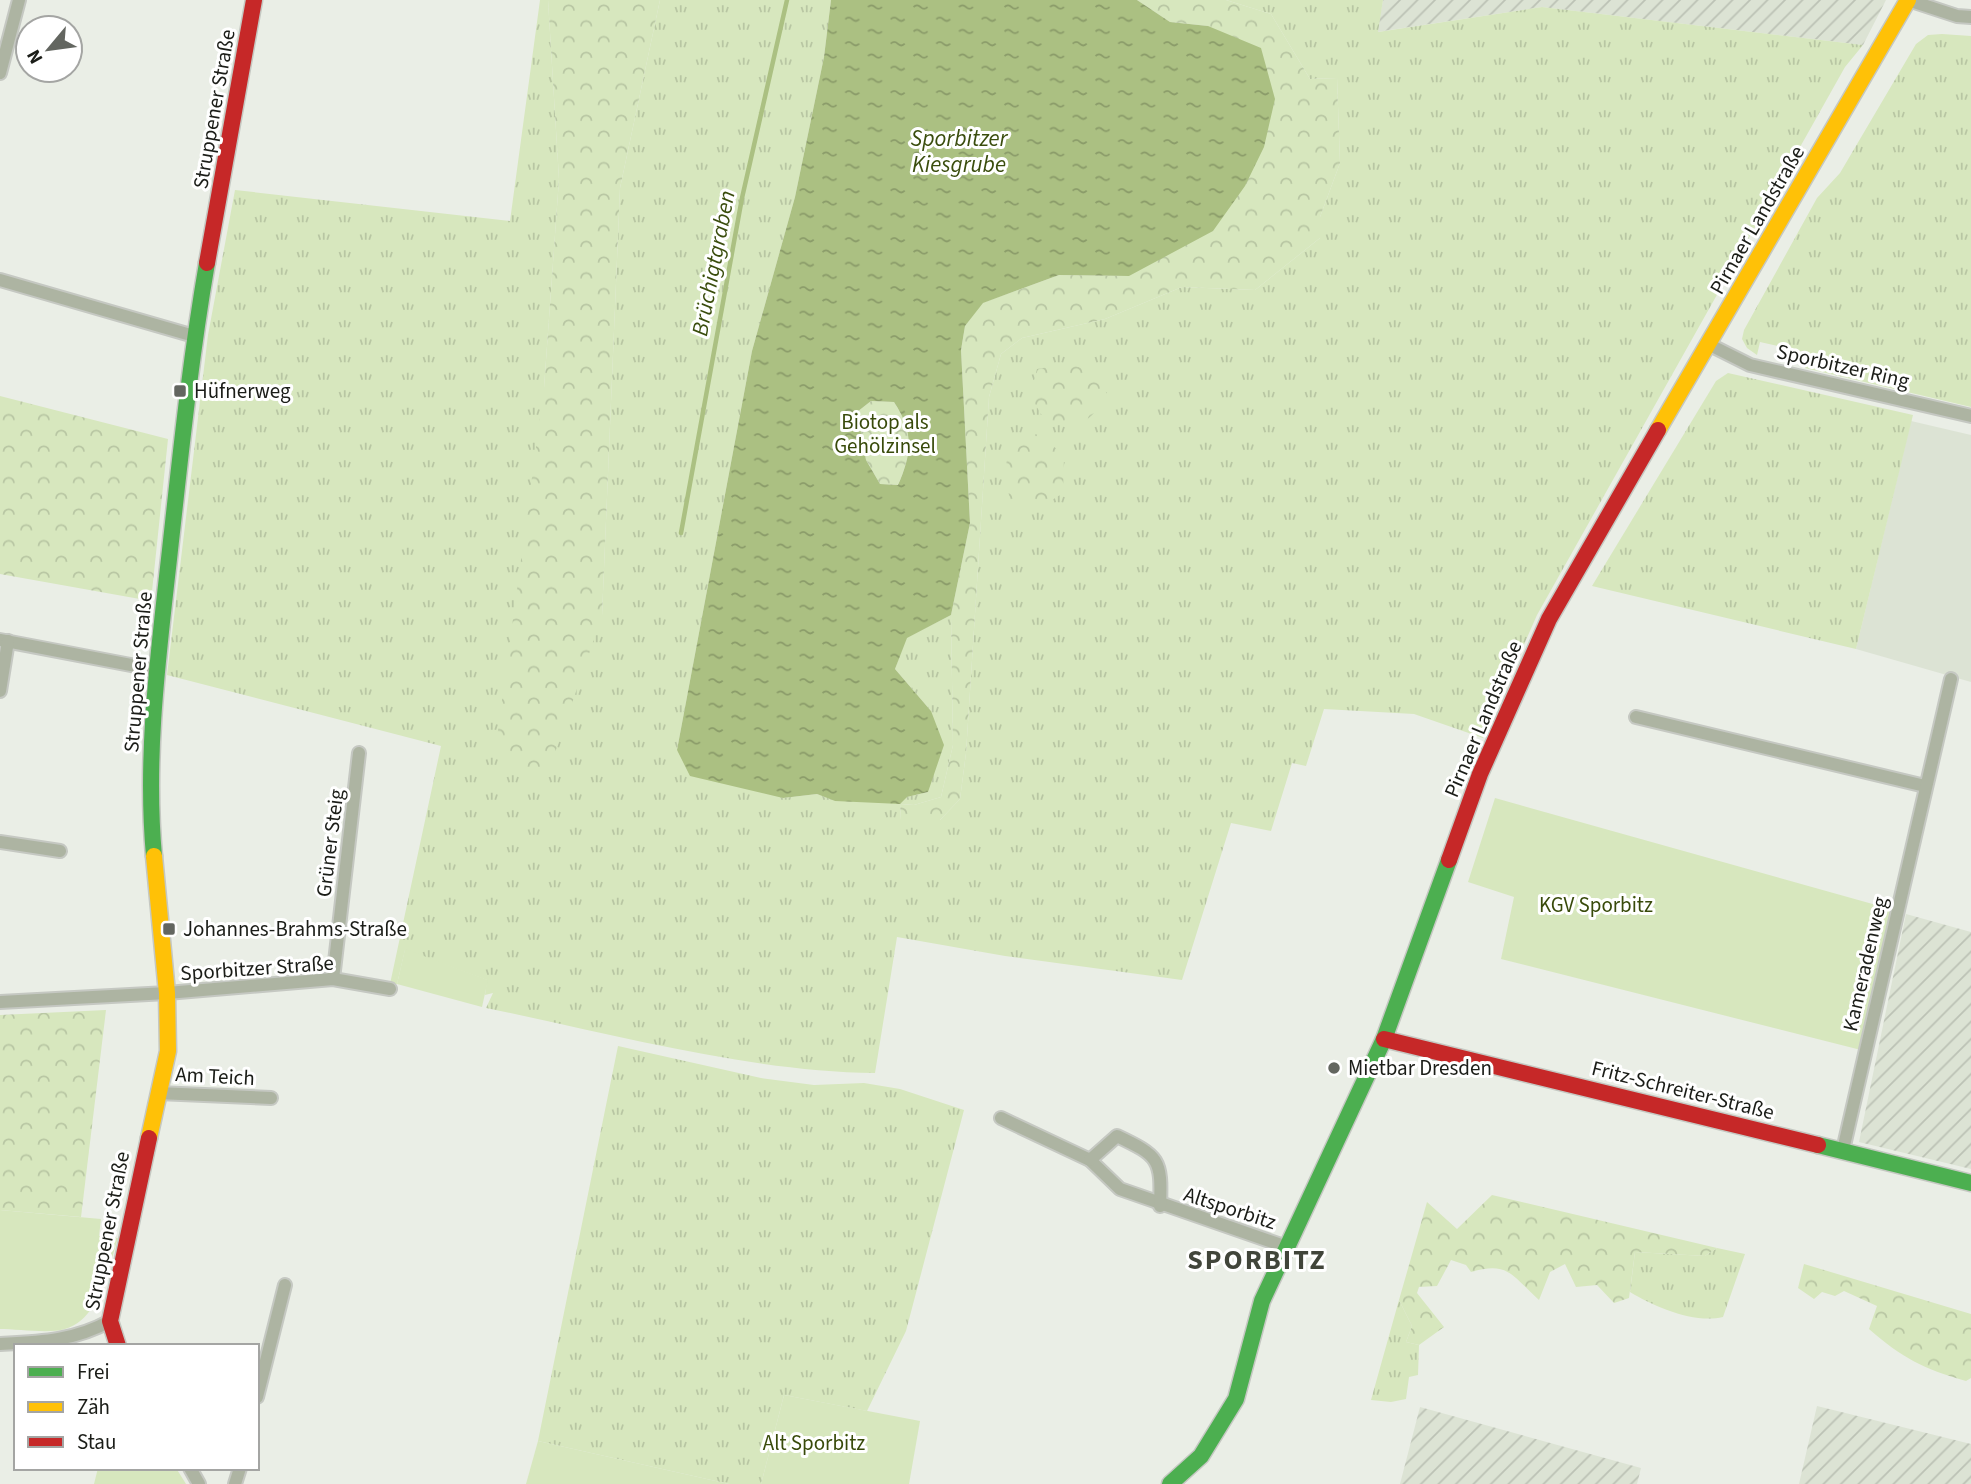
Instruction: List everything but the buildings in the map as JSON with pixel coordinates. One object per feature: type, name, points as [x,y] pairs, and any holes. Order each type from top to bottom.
[{"type":"street","points":[[0,73],[19,0]]},
{"type":"street","name":"Struppener Straße","points":[[117,1344],[110,1321],[168,1051],[167,993],[149,804],[157,670],[194,336],[254,0]]},
{"type":"street","points":[[1908,0],[1957,16],[1971,17]]},
{"type":"street","name":"Pirnaer Landstraße","points":[[1170,1484],[1201,1455],[1216,1436],[1236,1399],[1262,1301],[1384,1040],[1480,774],[1549,619],[1908,0]]},
{"type":"street","points":[[0,280],[194,336]]},
{"type":"street","name":"Sporbitzer Ring","points":[[1710,345],[1750,365],[1971,416]]},
{"type":"street","points":[[0,691],[4,640],[157,670]]},
{"type":"street","name":"Kameradenweg","points":[[1843,1150],[1951,679]]},
{"type":"street","points":[[1636,717],[1925,786]]},
{"type":"street","name":"Grüner Steig","points":[[333,979],[359,753]]},
{"type":"street","points":[[0,842],[60,851]]},
{"type":"street","name":"Sporbitzer Straße","points":[[167,993],[333,979],[390,989]]},
{"type":"street","points":[[0,1002],[167,993]]},
{"type":"street","name":"Fritz-Schreiter-Straße","points":[[1384,1040],[1971,1183]]},
{"type":"street","name":"Am Teich","points":[[158,1093],[271,1098]]},
{"type":"street","name":"Altsporbitz","points":[[1001,1118],[1090,1160],[1120,1189],[1160,1206],[1287,1247]]},
{"type":"street","name":"Altsporbitz","points":[[1090,1160],[1117,1136],[1151,1152],[1162,1175],[1160,1206]]},
{"type":"street","points":[[259,1389],[285,1285]]},
{"type":"street","points":[[0,1344],[55,1341],[89,1332],[110,1321]]},
{"type":"street","points":[[55,1341],[65,1344]]},
{"type":"shaded area","points":[[1383,0],[1886,0],[1863,45],[1542,7],[1377,32]]},
{"type":"shaded area","points":[[1911,421],[1971,435],[1971,682],[1856,649]]},
{"type":"shaded area","points":[[1906,914],[1971,932],[1971,1169],[1859,1142]]},
{"type":"shaded area","points":[[1817,1406],[1971,1444],[1971,1484],[1799,1484]]},
{"type":"shaded area","points":[[1420,1407],[1641,1468],[1637,1484],[1400,1484]]},
{"type":"green space","points":[[540,0],[548,0],[559,179],[544,388],[602,616],[620,188],[660,0],[831,0],[824,57],[795,197],[752,351],[677,750],[783,798],[817,794],[836,801],[907,797],[928,792],[931,711],[895,669],[906,638],[951,615],[953,745],[941,797],[914,805],[900,804],[901,820],[940,820],[960,799],[966,753],[989,397],[1001,354],[1022,338],[1105,319],[1182,287],[1255,290],[1320,238],[1320,217],[1340,163],[1337,78],[1310,79],[1271,14],[1226,0],[1383,0],[1378,32],[1542,7],[1863,45],[1845,67],[1537,615],[1483,738],[1414,714],[1324,709],[1306,766],[1292,763],[1271,831],[1231,823],[1182,980],[1005,956],[897,937],[875,1073],[777,1066],[679,1050],[486,1008],[493,993],[485,995],[487,980],[405,950],[397,984],[390,984],[441,746],[167,675],[208,335],[235,190],[510,221]]},
{"type":"green space","points":[[548,0],[660,0],[620,188],[602,616],[548,773],[517,768],[495,753],[544,388],[559,179]]},
{"type":"green space","points":[[1137,0],[1226,0],[1271,14],[1310,79],[1337,78],[1340,163],[1320,217],[1320,238],[1255,290],[1182,287],[1105,319],[1022,338],[1001,354],[989,397],[966,753],[960,799],[940,820],[901,820],[900,804],[914,805],[941,797],[953,745],[951,615],[970,523],[961,350],[965,326],[982,303],[1059,275],[1129,276],[1208,26],[1170,22]]},
{"type":"green space","points":[[1928,35],[1971,36],[1971,407],[1805,368],[1808,353],[1760,342],[1757,355],[1747,348],[1742,339],[1744,330],[1817,198],[1840,173],[1916,44]]},
{"type":"green space","points":[[1067,364],[1095,371],[1108,396],[1101,407],[1082,424],[1046,422],[1030,396],[1037,369]]},
{"type":"green space","points":[[1728,373],[1913,415],[1856,649],[1592,586],[1716,381]]},
{"type":"green space","points":[[0,396],[168,439],[151,601],[0,574]]},
{"type":"green space","name":"Biotop als Gehölzinsel","points":[[871,401],[894,402],[905,423],[908,452],[898,485],[880,484],[866,460],[857,412]]},
{"type":"green space","points":[[1027,431],[1046,438],[1064,457],[1063,493],[1038,509],[1011,504],[1007,482],[1008,456],[1018,439]]},
{"type":"green space","name":"KGV Sporbitz","points":[[1495,798],[1894,910],[1861,1050],[1501,959],[1514,897],[1468,882]]},
{"type":"green space","points":[[405,949],[488,980],[482,1007],[397,984]]},
{"type":"green space","points":[[106,1010],[81,1217],[0,1210],[0,1015]]},
{"type":"green space","points":[[618,1046],[761,1078],[814,1085],[864,1083],[900,1089],[964,1110],[906,1331],[867,1411],[784,1395],[761,1484],[729,1484],[538,1441]]},
{"type":"green space","points":[[1492,1195],[1717,1248],[1705,1256],[1635,1252],[1629,1298],[1614,1303],[1597,1285],[1576,1287],[1565,1264],[1550,1272],[1539,1300],[1509,1273],[1494,1268],[1471,1272],[1466,1265],[1451,1260],[1437,1286],[1419,1287],[1417,1293],[1444,1327],[1419,1345],[1406,1342],[1412,1326],[1399,1300],[1427,1202],[1457,1229]]},
{"type":"green space","points":[[0,1210],[101,1219],[99,1236],[118,1238],[95,1304],[77,1323],[65,1329],[51,1331],[0,1329]]},
{"type":"green space","points":[[1717,1248],[1745,1254],[1723,1317],[1712,1319],[1687,1316],[1630,1292],[1635,1252],[1705,1256]]},
{"type":"green space","points":[[1804,1264],[1971,1314],[1971,1378],[1966,1381],[1926,1367],[1881,1339],[1869,1329],[1877,1306],[1844,1291],[1835,1296],[1822,1292],[1814,1299],[1798,1288]]},
{"type":"green space","points":[[1399,1300],[1412,1326],[1406,1342],[1419,1345],[1418,1375],[1409,1377],[1406,1399],[1391,1402],[1371,1400]]},
{"type":"green space","name":"Alt Sporbitz","points":[[784,1395],[920,1421],[909,1484],[761,1484]]},
{"type":"green space","name":"Alt Sporbitz","points":[[538,1441],[729,1484],[526,1484]]},
{"type":"green space","points":[[98,1470],[177,1470],[186,1484],[94,1484]]},
{"type":"water","name":"Sporbitzer Kiesgrube","points":[[831,0],[1137,0],[1170,22],[1208,26],[1261,48],[1275,99],[1264,147],[1245,186],[1213,231],[1129,276],[1059,275],[983,303],[965,326],[961,350],[970,523],[951,615],[907,638],[895,669],[931,711],[944,745],[928,792],[907,797],[900,804],[835,801],[817,794],[783,798],[690,776],[677,750],[752,351],[795,197],[824,57]],"holes":[[[871,401],[894,402],[908,433],[908,453],[898,485],[880,484],[866,460],[857,412]]]},
{"type":"waterway","name":"Brüchigtgraben","points":[[681,533],[742,198],[787,0]]},
{"type":"traffic: fast","points":[[154,856],[151,782],[157,670],[195,337],[207,263]]},
{"type":"traffic: fast","points":[[1170,1484],[1201,1456],[1236,1399],[1262,1301],[1384,1039],[1449,860]]},
{"type":"traffic: fast","points":[[1818,1145],[1971,1183]]},
{"type":"traffic: slow","points":[[1658,430],[1908,0]]},
{"type":"traffic: slow","points":[[149,1138],[168,1051],[167,993],[154,856]]},
{"type":"traffic: jam","points":[[207,263],[254,0]]},
{"type":"traffic: jam","points":[[1449,860],[1480,774],[1549,619],[1658,430]]},
{"type":"traffic: jam","points":[[1384,1039],[1818,1145]]},
{"type":"traffic: jam","points":[[117,1344],[110,1321],[149,1138]]},
{"type":"place","name":"Hüfnerweg","points":[[180,391]]},
{"type":"place","name":"Johannes-Brahms-Straße","points":[[169,929]]},
{"type":"place","name":"Mietbar Dresden","points":[[1334,1068]]},
{"type":"district","name":"SPORBITZ","points":[[1257,1259]]}]
